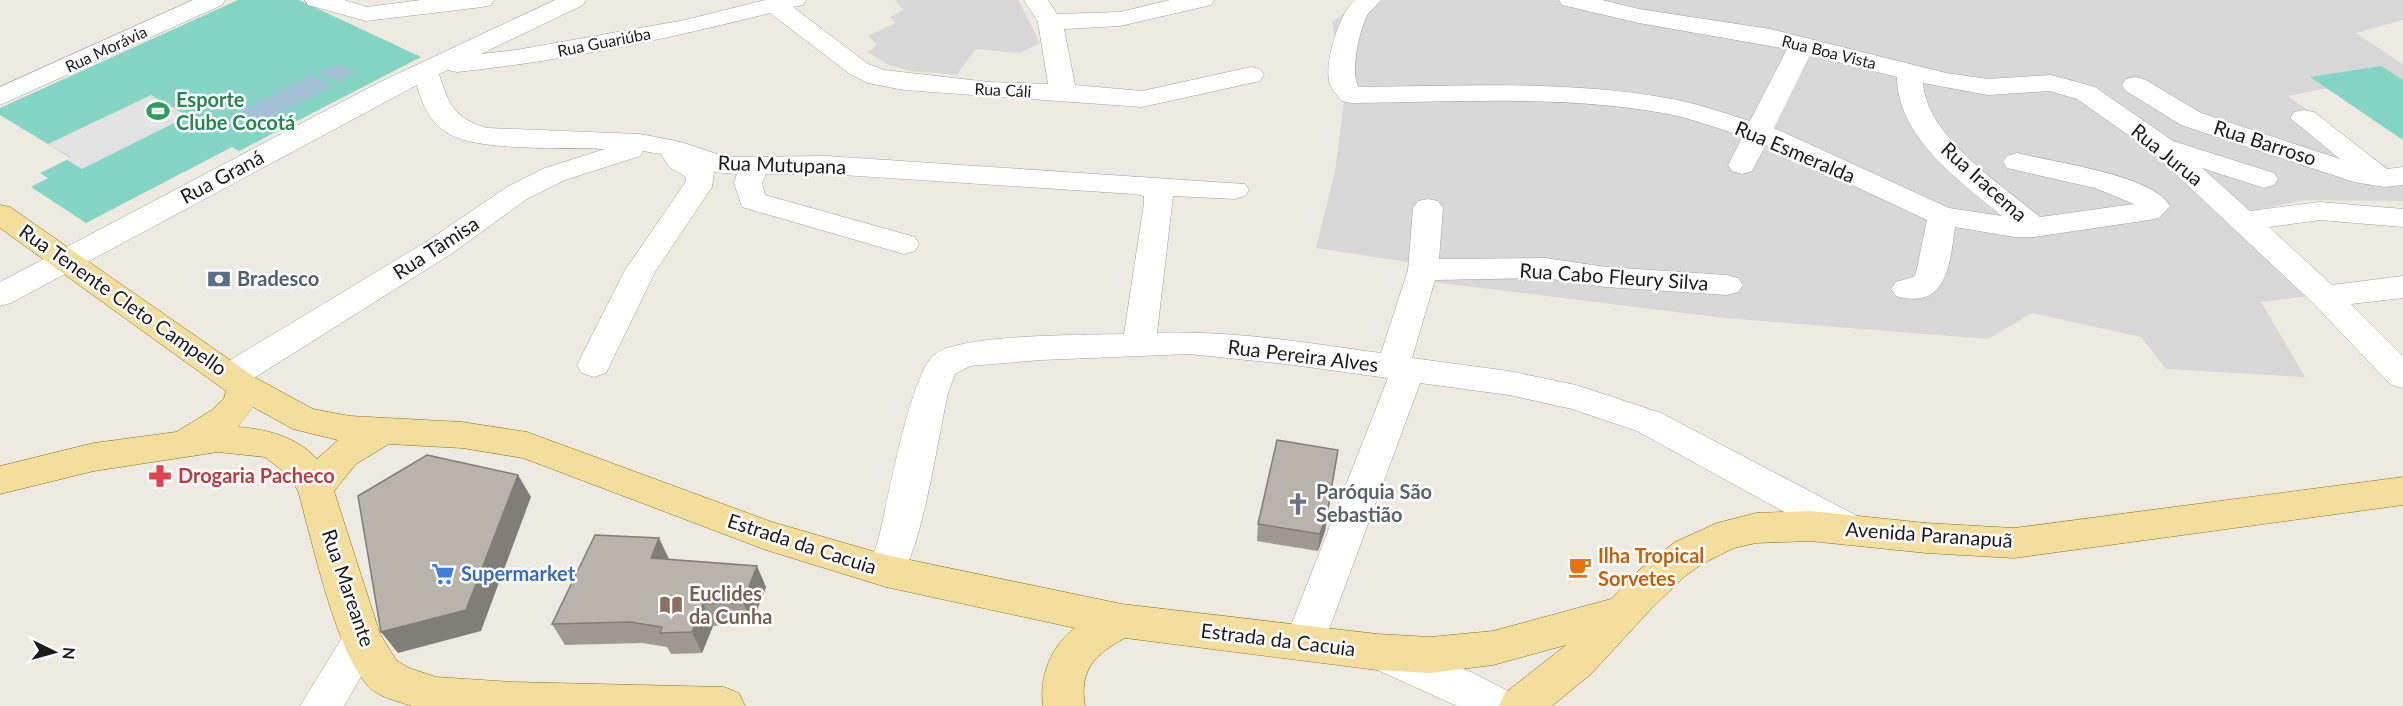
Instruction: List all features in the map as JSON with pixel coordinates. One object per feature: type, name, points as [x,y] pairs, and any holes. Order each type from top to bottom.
[{"type":"main road","name":"Rua Tenente Cleto Campello","points":[[0,214],[238,382]]},
{"type":"main road","name":"Estrada da Cacuia","points":[[238,382],[305,420],[350,429],[462,435],[527,445],[765,535],[886,571],[1122,621],[1377,652]]},
{"type":"main road","points":[[181,444],[213,429],[230,415],[240,403],[238,382]]},
{"type":"main road","points":[[316,491],[328,469],[348,450],[359,441],[385,431]]},
{"type":"main road","name":"Rua Mareante","points":[[0,480],[94,457],[218,439],[253,441],[276,447],[303,467],[316,491],[362,640],[382,674],[407,687],[436,695],[504,704],[724,706]]},
{"type":"main road","name":"Avenida Paranapuã","points":[[1520,706],[1576,662],[1667,570],[1708,542],[1743,531],[1777,527],[1848,529],[1967,542],[2014,543],[2403,491]]},
{"type":"main road","name":"Avenida Paranapuã","points":[[1377,652],[1430,655],[1461,653],[1551,633],[1623,612]]},
{"type":"main road","points":[[1064,706],[1063,680],[1070,660],[1092,636],[1122,621]]},
{"type":"street","name":"Rua Morávia","points":[[0,97],[213,0]]},
{"type":"street","points":[[317,0],[366,14],[482,0]]},
{"type":"street","name":"Rua Graná","points":[[0,295],[428,69],[574,0]]},
{"type":"street","points":[[1036,0],[1050,22],[1064,92]]},
{"type":"street","points":[[1050,22],[1120,19],[1203,0]]},
{"type":"street","name":"Rua Esmeralda","points":[[1369,0],[1356,12],[1341,64],[1342,83],[1351,95],[1533,94],[1611,98],[1670,106],[1759,132],[1942,216],[2014,227],[2034,227],[2149,211],[2155,206],[2153,202],[2124,186],[2079,174],[2017,162]]},
{"type":"street","name":"Rua Boa Vista","points":[[1571,0],[1639,16],[1802,44],[1976,87],[2051,83],[2086,93]]},
{"type":"street","name":"Rua Guariúba","points":[[428,69],[516,58],[685,27],[785,3]]},
{"type":"street","name":"Rua Cáli","points":[[785,3],[844,59],[877,77],[904,82],[989,90],[1064,92],[1142,99],[1251,75]]},
{"type":"street","points":[[1742,165],[1802,44]]},
{"type":"street","name":"Rua Mutupana","points":[[428,69],[437,108],[452,124],[464,130],[508,138],[661,146],[724,166],[827,165],[1236,190]]},
{"type":"street","name":"Rua Iracema","points":[[1910,72],[1912,101],[1938,141],[1964,168],[2034,227]]},
{"type":"street","name":"Rua Barroso","points":[[2135,85],[2191,118],[2364,176],[2394,177]]},
{"type":"street","name":"Rua Jurua","points":[[2086,93],[2161,145],[2325,296],[2403,376]]},
{"type":"street","points":[[2304,118],[2394,177]]},
{"type":"street","points":[[2161,145],[2264,179]]},
{"type":"street","points":[[594,365],[630,287],[673,219],[701,185],[701,174],[679,161],[661,146]]},
{"type":"street","name":"Rua Tâmisa","points":[[238,382],[441,247],[517,193],[555,174],[661,146]]},
{"type":"street","points":[[754,167],[748,183],[752,201],[904,244]]},
{"type":"street","points":[[1139,343],[1159,203],[1158,191],[1143,186]]},
{"type":"street","points":[[1304,644],[1400,369],[1423,270],[1428,208]]},
{"type":"street","points":[[2246,221],[2320,211],[2403,218]]},
{"type":"street","points":[[1907,289],[1923,286],[1931,276],[1942,216]]},
{"type":"street","name":"Rua Cabo Fleury Silva","points":[[1423,270],[1545,268],[1606,277],[1727,285]]},
{"type":"street","points":[[2325,296],[2403,287]]},
{"type":"street","name":"Rua Pereira Alves","points":[[886,571],[897,540],[931,393],[937,373],[945,362],[970,354],[1139,343],[1234,346],[1509,383],[1611,407],[1697,446],[1848,529]]},
{"type":"street","points":[[321,706],[362,640]]},
{"type":"street","points":[[1377,652],[1456,685],[1497,706]]},
{"type":"shaded area","name":"Esporte Clube Cocotá","points":[[238,0],[299,0],[421,57],[239,151],[232,147],[86,223],[31,187],[48,178],[40,173],[71,158],[0,115],[0,108]]},
{"type":"shaded area","points":[[1018,0],[1040,43],[1019,53],[975,49],[957,75],[910,71],[889,65],[867,52],[877,45],[868,36],[895,23],[890,17],[904,10],[895,1]]},
{"type":"shaded area","points":[[1363,0],[2403,0],[2403,20],[2356,33],[2403,64],[2403,133],[2333,87],[2288,96],[2403,179],[2403,201],[2304,200],[2237,214],[2317,295],[2261,302],[2305,377],[2166,369],[2141,337],[2032,313],[1988,339],[1725,318],[1432,282],[1420,264],[1316,248],[1335,172],[1345,93],[1332,22]]},
{"type":"shaded area","points":[[339,64],[355,72],[336,82],[319,73]]},
{"type":"shaded area","points":[[2381,66],[2403,80],[2403,140],[2310,77]]},
{"type":"shaded area","points":[[311,75],[334,86],[263,122],[241,110]]},
{"type":"shaded area","points":[[151,95],[188,116],[82,169],[67,160],[71,157],[48,144]]},
{"type":"building","name":"Paróquia São Sebastião","points":[[1277,440],[1338,450],[1327,514],[1320,534],[1258,524]]},
{"type":"building","name":"Supermarket","points":[[427,455],[518,475],[466,610],[381,632],[358,496]]},
{"type":"building","name":"Euclides da Cunha","points":[[595,535],[659,538],[651,558],[757,566],[743,602],[703,604],[692,632],[660,633],[662,627],[630,622],[552,624]]},
{"type":"place","name":"Esporte Clube Cocotá","points":[[158,111]]},
{"type":"place","name":"Bradesco","points":[[219,279]]},
{"type":"place","name":"Drogaria Pacheco","points":[[160,476]]},
{"type":"place","name":"Paróquia São Sebastião","points":[[1298,504]]},
{"type":"place","name":"Ilha Tropical Sorvetes","points":[[1580,567]]},
{"type":"place","name":"Supermarket","points":[[443,574]]},
{"type":"place","name":"Euclides da Cunha","points":[[671,605]]}]
